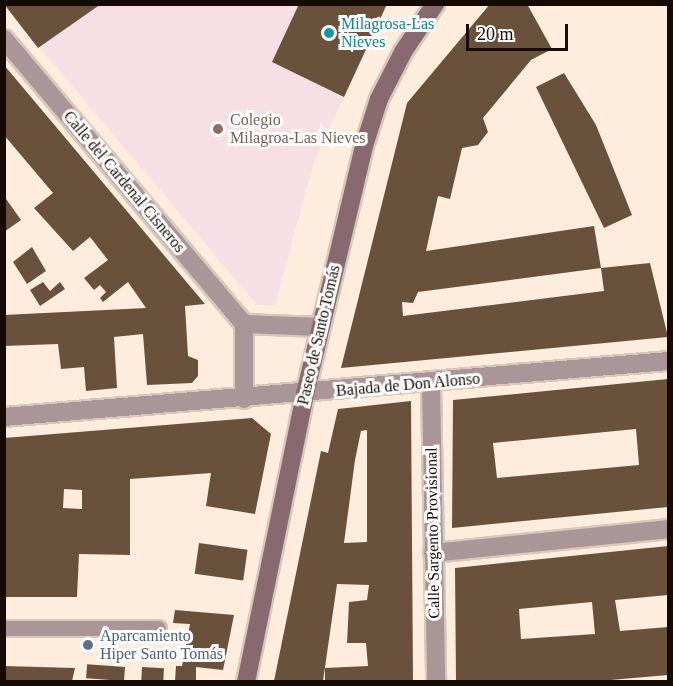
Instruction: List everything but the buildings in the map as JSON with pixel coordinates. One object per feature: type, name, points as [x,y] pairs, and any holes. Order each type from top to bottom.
[{"type":"street","name":"Paseo de Santo Tomás","points":[[246,681],[320,327],[379,99],[403,52],[435,4]]},
{"type":"street","name":"Calle del Cardenal Cisneros","points":[[4,39],[244,324]]},
{"type":"street","points":[[244,399],[244,324],[320,327]]},
{"type":"street","name":"Bajada de Don Alonso","points":[[4,417],[431,384],[669,361]]},
{"type":"street","name":"Calle Sargento Provisional","points":[[431,384],[436,681]]},
{"type":"street","points":[[433,553],[669,529]]},
{"type":"lane","points":[[4,628],[158,628]]},
{"type":"shaded area","name":"Colegio Milagroa-Las Nieves","points":[[4,5],[387,5],[314,161],[275,305],[257,305]]},
{"type":"place","name":"Milagrosa-Las Nieves","points":[[329,33]]},
{"type":"place","name":"Colegio Milagroa-Las Nieves","points":[[218,129]]},
{"type":"place","name":"Aparcamiento Hiper Santo Tomás","points":[[88,645]]}]
